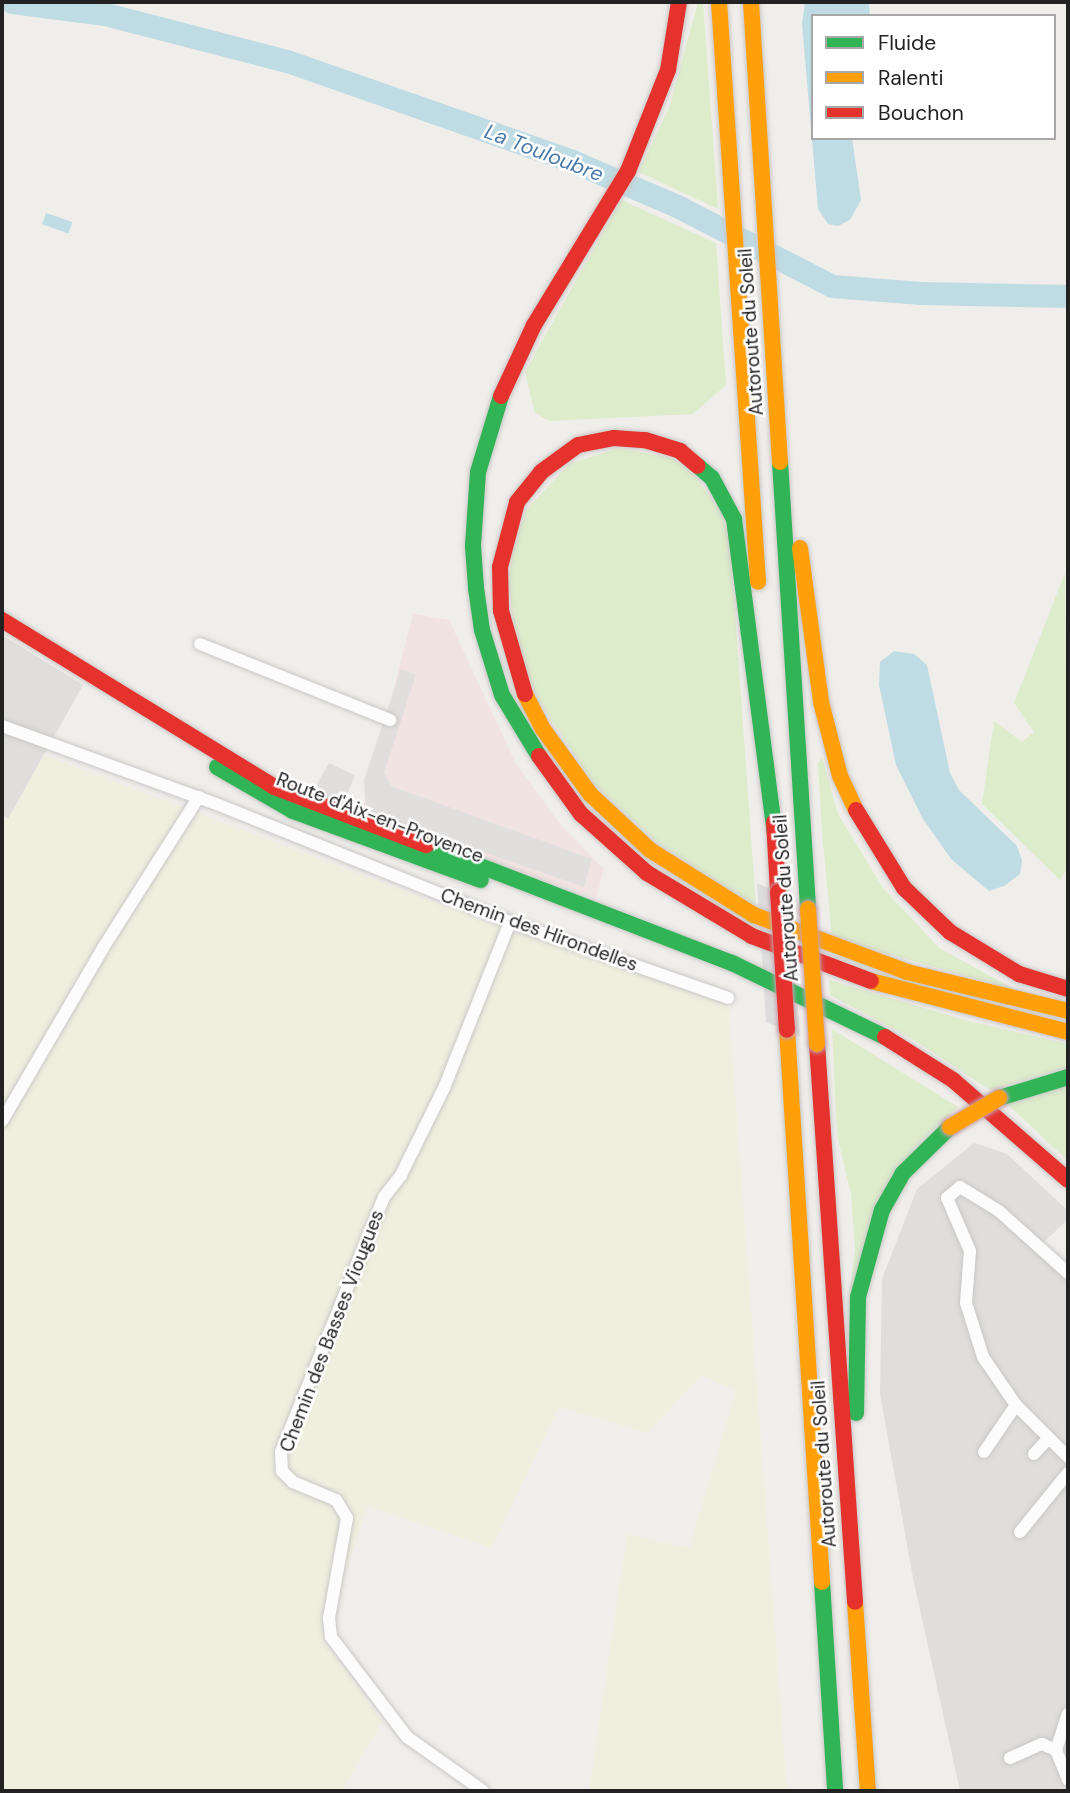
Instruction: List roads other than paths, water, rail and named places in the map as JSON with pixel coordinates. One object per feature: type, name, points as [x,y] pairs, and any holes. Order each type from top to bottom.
[{"type":"main road","points":[[678,2],[667,70],[628,170],[534,325],[500,398],[478,472],[473,546],[476,587],[482,630],[502,695],[556,785],[581,814],[647,873],[696,906],[752,936],[838,971],[912,995],[1068,1032]]},
{"type":"main road","name":"Autoroute du Soleil","points":[[719,2],[835,1791]]},
{"type":"main road","name":"Autoroute du Soleil","points":[[751,2],[808,909],[868,1791]]},
{"type":"main road","points":[[769,278],[784,352],[807,616],[821,702],[851,804],[886,866],[950,932],[1019,974],[1068,989]]},
{"type":"main road","points":[[775,836],[734,519],[712,478],[680,451],[645,440],[614,438],[578,445],[541,472],[517,502],[502,556],[501,611],[520,684],[543,729],[590,794],[650,850],[754,915],[907,972],[1068,1011]]},
{"type":"main road","name":"Route d'Aix-en-Provence","points":[[2,620],[144,711],[286,792],[732,963],[863,1023],[953,1080],[1068,1180]]},
{"type":"main road","name":"Route d'Aix-en-Provence","points":[[144,711],[247,788],[360,837],[505,888],[583,908]]},
{"type":"main road","points":[[860,1667],[855,1385],[859,1297],[882,1210],[903,1173],[950,1127],[999,1098],[1068,1077]]},
{"type":"street","points":[[200,644],[390,720]]},
{"type":"street","name":"Chemin des Hirondelles","points":[[2,726],[200,797],[510,922],[728,998]]},
{"type":"street","points":[[2,1121],[8,1103],[200,797]]},
{"type":"street","points":[[352,858],[360,837]]},
{"type":"street","name":"Chemin des Basses Viougues","points":[[482,1791],[407,1737],[331,1637],[329,1618],[347,1518],[336,1500],[282,1471],[281,1452],[384,1196],[401,1175],[444,1088],[510,922]]},
{"type":"street","points":[[1068,1273],[999,1211],[960,1187],[947,1198],[970,1251],[966,1303],[970,1326],[983,1357],[1016,1405],[1068,1457]]},
{"type":"street","points":[[984,1452],[1016,1405]]},
{"type":"street","points":[[1034,1454],[1049,1438]]},
{"type":"street","points":[[1020,1532],[1068,1473]]},
{"type":"street","points":[[1064,1791],[1068,1782],[1056,1750],[1068,1714]]},
{"type":"street","points":[[1010,1758],[1042,1744],[1056,1750]]},
{"type":"water","points":[[805,2],[869,4],[870,14],[811,14],[811,128],[802,24]]},
{"type":"water","points":[[812,140],[852,140],[861,200],[850,220],[838,226],[828,224],[818,209]]},
{"type":"water","points":[[46,213],[72,222],[69,233],[42,224]]},
{"type":"water","points":[[894,651],[914,654],[927,665],[950,773],[959,790],[1017,846],[1022,860],[1020,874],[1004,886],[989,891],[951,859],[923,819],[896,765],[879,685],[880,662]]},
{"type":"waterway","name":"La Touloubre","points":[[12,2],[105,14],[287,61],[572,161],[677,206],[832,286],[921,293],[1068,296]]}]
